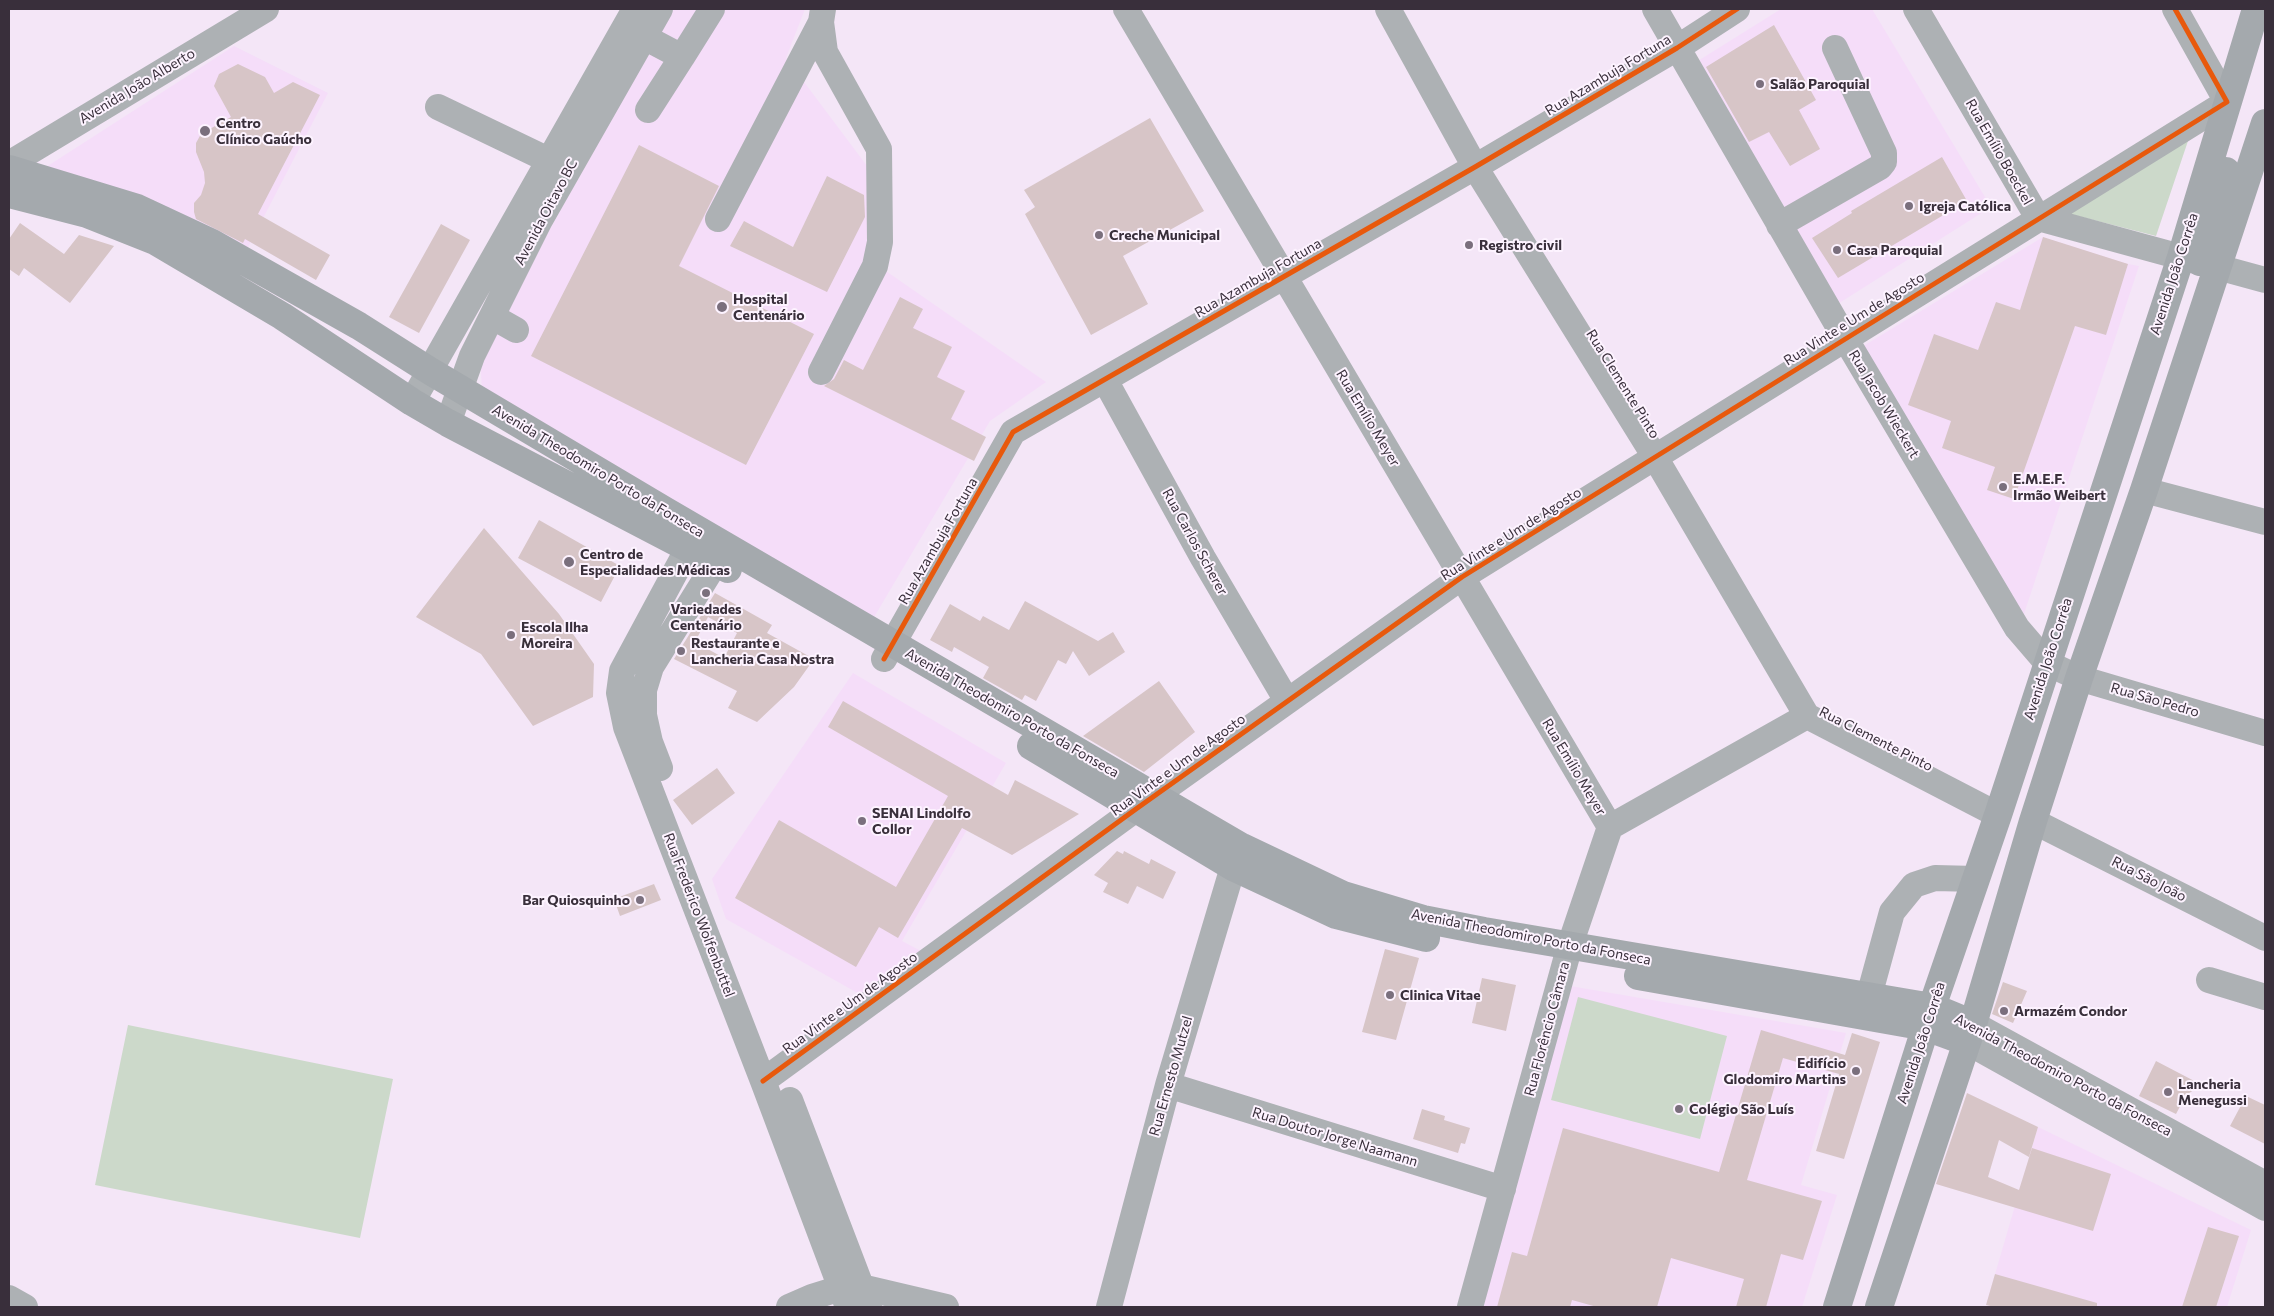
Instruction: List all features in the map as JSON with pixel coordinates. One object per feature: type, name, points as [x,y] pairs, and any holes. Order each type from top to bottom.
[{"type":"main road","name":"Avenida João Corrêa","points":[[1837,1307],[1929,1017],[1998,815],[2144,490],[2199,262],[2224,112],[2256,9]]},
{"type":"main road","name":"Avenida João Corrêa","points":[[1880,1307],[1970,1033],[2033,821],[2064,671],[2199,262],[2265,123]]},
{"type":"main road","name":"Avenida Theodomiro Porto da Fonseca","points":[[9,170],[165,233],[236,257],[296,290],[359,326],[430,372],[578,460],[693,538],[1336,915],[1421,928],[1929,1017]]},
{"type":"main road","name":"Avenida Theodomiro Porto da Fonseca","points":[[9,194],[91,204]]},
{"type":"main road","name":"Avenida Theodomiro Porto da Fonseca","points":[[165,233],[222,281],[282,316],[412,402],[448,423],[564,483],[693,538]]},
{"type":"main road","points":[[222,281],[236,257]]},
{"type":"main road","points":[[282,316],[296,290]]},
{"type":"main road","points":[[564,483],[578,460]]},
{"type":"main road","name":"Avenida Theodomiro Porto da Fonseca","points":[[1780,991],[1869,996],[1970,1033]]},
{"type":"street","name":"Avenida Oitavo BC","points":[[412,402],[558,165],[634,24],[660,9]]},
{"type":"street","points":[[648,110],[712,9]]},
{"type":"street","name":"Rua Emílio Meyer","points":[[1126,9],[1610,827]]},
{"type":"street","name":"Rua Clemente Pinto","points":[[1388,9],[1475,166],[1655,457],[1807,716],[1998,815]]},
{"type":"street","name":"Rua Jacob Wieckert","points":[[1655,9],[1844,338],[2017,628],[2064,671]]},
{"type":"street","name":"Rua Azambuja Fortuna","points":[[888,651],[1013,432],[1677,48],[1737,9]]},
{"type":"street","name":"Rua Emílio Boeckel","points":[[1916,9],[2038,218],[2265,280]]},
{"type":"street","points":[[2175,9],[2224,112]]},
{"type":"street","name":"Avenida João Alberto","points":[[9,164],[252,12]]},
{"type":"street","points":[[718,219],[822,15]]},
{"type":"street","points":[[821,372],[875,266],[880,233],[879,149],[826,52],[822,15]]},
{"type":"street","points":[[634,24],[682,57]]},
{"type":"street","points":[[1779,225],[1884,162],[1884,153],[1835,48]]},
{"type":"street","points":[[438,107],[558,165]]},
{"type":"street","name":"Rua Vinte e Um de Agosto","points":[[771,1075],[1145,803],[1462,577],[2038,218],[2224,112]]},
{"type":"street","name":"Avenida Oitavo BC","points":[[448,423],[472,356],[540,220],[558,165]]},
{"type":"street","points":[[493,317],[516,330]]},
{"type":"street","name":"Rua Carlos Scherer","points":[[1105,380],[1203,558],[1288,701]]},
{"type":"street","points":[[2144,490],[2265,522]]},
{"type":"street","name":"Rua Frederico Wolfenbuttel","points":[[693,538],[622,671],[619,693],[626,727],[693,876],[855,1297]]},
{"type":"street","name":"Rua Frederico Wolfenbuttel","points":[[693,876],[650,742],[644,715],[644,690],[651,668],[721,554]]},
{"type":"street","name":"Rua São Pedro","points":[[2064,671],[2265,733]]},
{"type":"street","points":[[1610,827],[1807,716]]},
{"type":"street","name":"Rua São João","points":[[2033,821],[2265,938]]},
{"type":"street","name":"Rua Florêncio Câmara","points":[[1470,1307],[1568,954],[1610,827]]},
{"type":"street","name":"Rua Ernesto Mutzel","points":[[1109,1307],[1168,1085],[1237,857]]},
{"type":"street","points":[[1869,996],[1892,912],[1914,885],[1935,878],[1976,879]]},
{"type":"street","points":[[2209,980],[2265,996]]},
{"type":"street","name":"Avenida Theodomiro Porto da Fonseca","points":[[1970,1033],[2265,1184]]},
{"type":"street","name":"Avenida Theodomiro Porto da Fonseca","points":[[1970,1033],[2265,1208]]},
{"type":"street","name":"Rua Doutor Jorge Naamann","points":[[1168,1085],[1503,1188]]},
{"type":"street","points":[[789,1307],[812,1297],[855,1297],[946,1307]]},
{"type":"street","points":[[9,1298],[25,1307]]},
{"type":"shaded area","name":"Hospital Centenário","points":[[673,9],[805,9],[786,58],[870,170],[870,260],[1046,382],[990,421],[870,624],[482,391],[480,354]]},
{"type":"shaded area","points":[[1781,9],[1872,9],[1991,207],[1833,307],[1693,64]]},
{"type":"shaded area","name":"Centro Clínico Gaúcho","points":[[234,46],[328,93],[244,255],[43,169]]},
{"type":"shaded area","name":"E.M.E.F. Irmão Weibert","points":[[2043,237],[2139,266],[2020,626],[1860,348]]},
{"type":"shaded area","name":"SENAI Lindolfo Collor","points":[[853,673],[1006,763],[902,941],[921,951],[863,996],[726,919],[712,879]]},
{"type":"shaded area","name":"Colégio São Luís","points":[[1570,986],[1846,1033],[1801,1185],[1837,1195],[1802,1307],[1476,1307]]},
{"type":"shaded area","points":[[2038,1127],[2251,1230],[2227,1307],[1995,1307],[1986,1305]]},
{"type":"green space","points":[[2189,138],[2156,236],[2062,212]]},
{"type":"green space","points":[[1578,997],[1727,1036],[1700,1139],[1551,1100]]},
{"type":"green space","points":[[128,1025],[393,1079],[360,1238],[95,1185]]},
{"type":"building","name":"Salão Paroquial","points":[[1774,25],[1816,100],[1799,110],[1820,149],[1790,166],[1769,132],[1749,142],[1706,67]]},
{"type":"building","points":[[238,64],[265,77],[274,93],[293,82],[320,95],[258,214],[330,255],[316,280],[245,239],[243,243],[196,219],[194,203],[201,195],[205,183],[204,172],[196,152],[196,143],[201,134],[231,117],[214,86],[219,74]]},
{"type":"building","name":"Creche Municipal","points":[[1150,118],[1204,211],[1123,256],[1148,304],[1091,335],[1025,214],[1035,207],[1024,190]]},
{"type":"building","points":[[639,145],[719,186],[679,266],[814,334],[746,465],[531,356]]},
{"type":"building","name":"Igreja Católica","points":[[1942,157],[1967,201],[1838,278],[1812,238],[1852,213],[1851,211]]},
{"type":"building","points":[[827,176],[864,195],[865,217],[827,292],[730,246],[744,221],[793,247]]},
{"type":"building","points":[[20,223],[64,254],[79,235],[114,246],[70,303],[24,268],[19,276],[9,269],[9,239]]},
{"type":"building","points":[[441,224],[470,240],[419,333],[389,317]]},
{"type":"building","points":[[2043,237],[2128,264],[2106,335],[2075,326],[2014,499],[1987,490],[1995,467],[1942,448],[1951,421],[1908,405],[1934,334],[1978,350],[1996,302],[2020,310]]},
{"type":"building","points":[[900,297],[923,309],[913,328],[952,347],[937,377],[965,391],[951,419],[986,437],[974,461],[824,386],[834,379],[844,360],[863,370]]},
{"type":"building","name":"Centro de Especialidades Médicas","points":[[539,520],[620,566],[601,602],[518,558]]},
{"type":"building","name":"Escola Ilha Moreira","points":[[484,528],[559,614],[594,664],[593,697],[533,726],[481,654],[416,617]]},
{"type":"building","points":[[715,593],[772,625],[767,633],[814,659],[794,687],[757,722],[728,708],[737,691],[674,659]],"holes":[[[708,617],[737,633],[724,658],[695,642]]]},
{"type":"building","points":[[1025,601],[1098,641],[1113,632],[1125,652],[1089,676],[1073,651],[1066,664],[1058,660],[1036,701],[1025,695],[1022,700],[983,678],[989,667],[954,647],[952,652],[930,640],[950,604],[980,621],[983,616],[1009,630]]},
{"type":"building","points":[[1159,681],[1195,732],[1144,772],[1083,736]]},
{"type":"building","points":[[843,701],[1008,795],[1015,780],[1079,814],[1012,855],[962,828],[898,938],[879,927],[856,967],[735,898],[779,820],[896,887],[948,796],[828,727]]},
{"type":"building","points":[[717,768],[735,793],[692,825],[673,800]]},
{"type":"building","points":[[1117,851],[1123,854],[1124,851],[1149,864],[1151,859],[1176,872],[1163,899],[1137,886],[1128,904],[1103,892],[1108,883],[1094,875]]},
{"type":"building","points":[[654,884],[661,900],[620,916],[614,899]]},
{"type":"building","name":"Clinica Vitae","points":[[1385,949],[1419,958],[1396,1040],[1362,1032]]},
{"type":"building","points":[[1482,978],[1516,985],[1506,1031],[1472,1023]]},
{"type":"building","points":[[2003,982],[2027,991],[2013,1023],[1992,1014]]},
{"type":"building","points":[[1761,1030],[1845,1055],[1852,1033],[1880,1042],[1844,1159],[1816,1151],[1839,1074],[1783,1058],[1747,1180],[1822,1201],[1803,1260],[1781,1254],[1766,1307],[1736,1307],[1744,1279],[1671,1258],[1657,1307],[1597,1307],[1572,1300],[1570,1307],[1497,1307],[1512,1252],[1527,1256],[1563,1128],[1719,1172]]},
{"type":"building","points":[[2156,1061],[2202,1085],[2186,1095],[2176,1114],[2139,1096]]},
{"type":"building","points":[[1967,1093],[2038,1127],[2029,1157],[1999,1140],[1988,1177],[2019,1190],[2032,1148],[2111,1174],[2093,1231],[1936,1184]]},
{"type":"building","points":[[2246,1096],[2265,1105],[2265,1144],[2230,1126]]},
{"type":"building","points":[[1422,1109],[1445,1116],[1444,1120],[1470,1128],[1465,1144],[1461,1143],[1458,1153],[1413,1139]]},
{"type":"building","points":[[2208,1227],[2239,1236],[2216,1307],[2182,1307]]},
{"type":"building","points":[[1995,1274],[2097,1303],[2097,1307],[1995,1307],[1986,1305]]},
{"type":"cycle path","points":[[884,659],[1013,432],[1475,167],[1677,48],[1737,9]]},
{"type":"cycle path","points":[[763,1081],[1136,809],[1462,577],[2227,102],[2175,9]]},
{"type":"place","name":"Salão Paroquial","points":[[1760,84]]},
{"type":"place","name":"Centro Clínico Gaúcho","points":[[205,131]]},
{"type":"place","name":"Igreja Católica","points":[[1909,206]]},
{"type":"place","name":"Creche Municipal","points":[[1099,235]]},
{"type":"place","name":"Registro civil","points":[[1469,245]]},
{"type":"place","name":"Casa Paroquial","points":[[1837,250]]},
{"type":"place","name":"Hospital Centenário","points":[[722,307]]},
{"type":"place","name":"E.M.E.F. Irmão Weibert","points":[[2003,487]]},
{"type":"place","name":"Centro de Especialidades Médicas","points":[[569,562]]},
{"type":"place","name":"Variedades Centenário","points":[[706,593]]},
{"type":"place","name":"Escola Ilha Moreira","points":[[511,635]]},
{"type":"place","name":"Restaurante e Lancheria Casa Nostra","points":[[681,651]]},
{"type":"place","name":"SENAI Lindolfo Collor","points":[[862,821]]},
{"type":"place","name":"Bar Quiosquinho","points":[[640,900]]},
{"type":"place","name":"Clinica Vitae","points":[[1390,995]]},
{"type":"place","name":"Armazém Condor","points":[[2004,1011]]},
{"type":"place","name":"Edifício Glodomiro Martins","points":[[1856,1071]]},
{"type":"place","name":"Lancheria Menegussi","points":[[2168,1092]]},
{"type":"place","name":"Colégio São Luís","points":[[1679,1109]]}]
